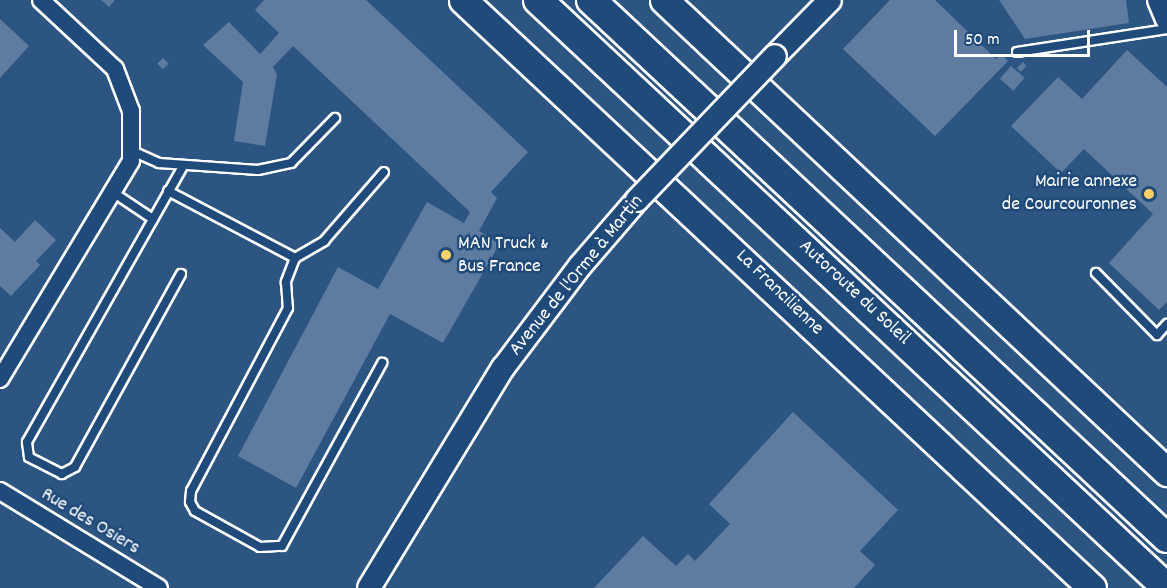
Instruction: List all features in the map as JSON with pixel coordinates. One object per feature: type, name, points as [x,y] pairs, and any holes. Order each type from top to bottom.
[{"type":"highway","name":"La Francilienne","points":[[463,0],[1092,588]]},
{"type":"highway","name":"Autoroute du Soleil","points":[[538,0],[1167,588]]},
{"type":"highway","name":"Autoroute du Soleil","points":[[591,0],[1167,538]]},
{"type":"highway","points":[[664,0],[1167,472]]},
{"type":"main road","name":"Avenue de l'Orme à Martin","points":[[369,588],[503,368],[580,266],[637,200],[830,0]]},
{"type":"main road","points":[[1159,0],[1167,19]]},
{"type":"street","points":[[0,379],[114,193],[131,161],[131,111],[115,69],[41,0]]},
{"type":"street","name":"Rue des Osiers","points":[[0,491],[159,588]]},
{"type":"lane","points":[[1017,52],[1167,29]]},
{"type":"lane","points":[[132,151],[159,163],[258,170],[291,163],[335,118]]},
{"type":"lane","points":[[180,274],[75,467],[62,474],[29,457],[27,442],[183,166]]},
{"type":"lane","points":[[382,363],[282,546],[260,547],[195,511],[190,502],[191,491],[288,308],[286,282],[295,258],[324,241],[384,172]]},
{"type":"lane","points":[[168,191],[295,258]]},
{"type":"lane","points":[[114,193],[153,219]]},
{"type":"lane","points":[[1096,273],[1157,335],[1167,324]]},
{"type":"building","points":[[101,0],[115,0],[109,7]]},
{"type":"building","name":"MAN Truck & Bus France","points":[[264,0],[366,0],[528,152],[491,192],[497,198],[479,231],[500,243],[443,343],[390,314],[296,488],[238,456],[338,267],[378,289],[427,202],[464,223],[470,212],[293,46],[273,67],[277,74],[265,146],[234,141],[243,82],[203,45],[229,22],[260,54],[279,33],[255,10]]},
{"type":"building","points":[[890,0],[935,0],[996,59],[1001,54],[1008,61],[935,136],[843,49]]},
{"type":"building","points":[[999,0],[1126,0],[1129,23],[1025,39]]},
{"type":"building","points":[[0,19],[29,46],[0,78]]},
{"type":"building","name":"Mairie annexe de Courcouronnes","points":[[1127,50],[1167,87],[1167,302],[1159,310],[1109,263],[1153,214],[1084,149],[1061,173],[1011,126],[1058,77],[1082,99]]},
{"type":"building","points":[[163,58],[169,64],[163,69],[157,64]]},
{"type":"building","points":[[1023,62],[1026,66],[1021,72],[1017,68]]},
{"type":"building","points":[[1011,66],[1025,78],[1013,91],[1000,79]]},
{"type":"building","points":[[35,220],[56,240],[36,261],[40,265],[11,296],[0,286],[0,228],[15,242]]},
{"type":"building","points":[[793,412],[898,510],[860,551],[875,565],[854,588],[594,588],[643,536],[676,566],[688,554],[695,561],[730,524],[709,504]]},
{"type":"place","name":"Mairie annexe de Courcouronnes","points":[[1149,194]]},
{"type":"place","name":"MAN Truck & Bus France","points":[[446,255]]}]
